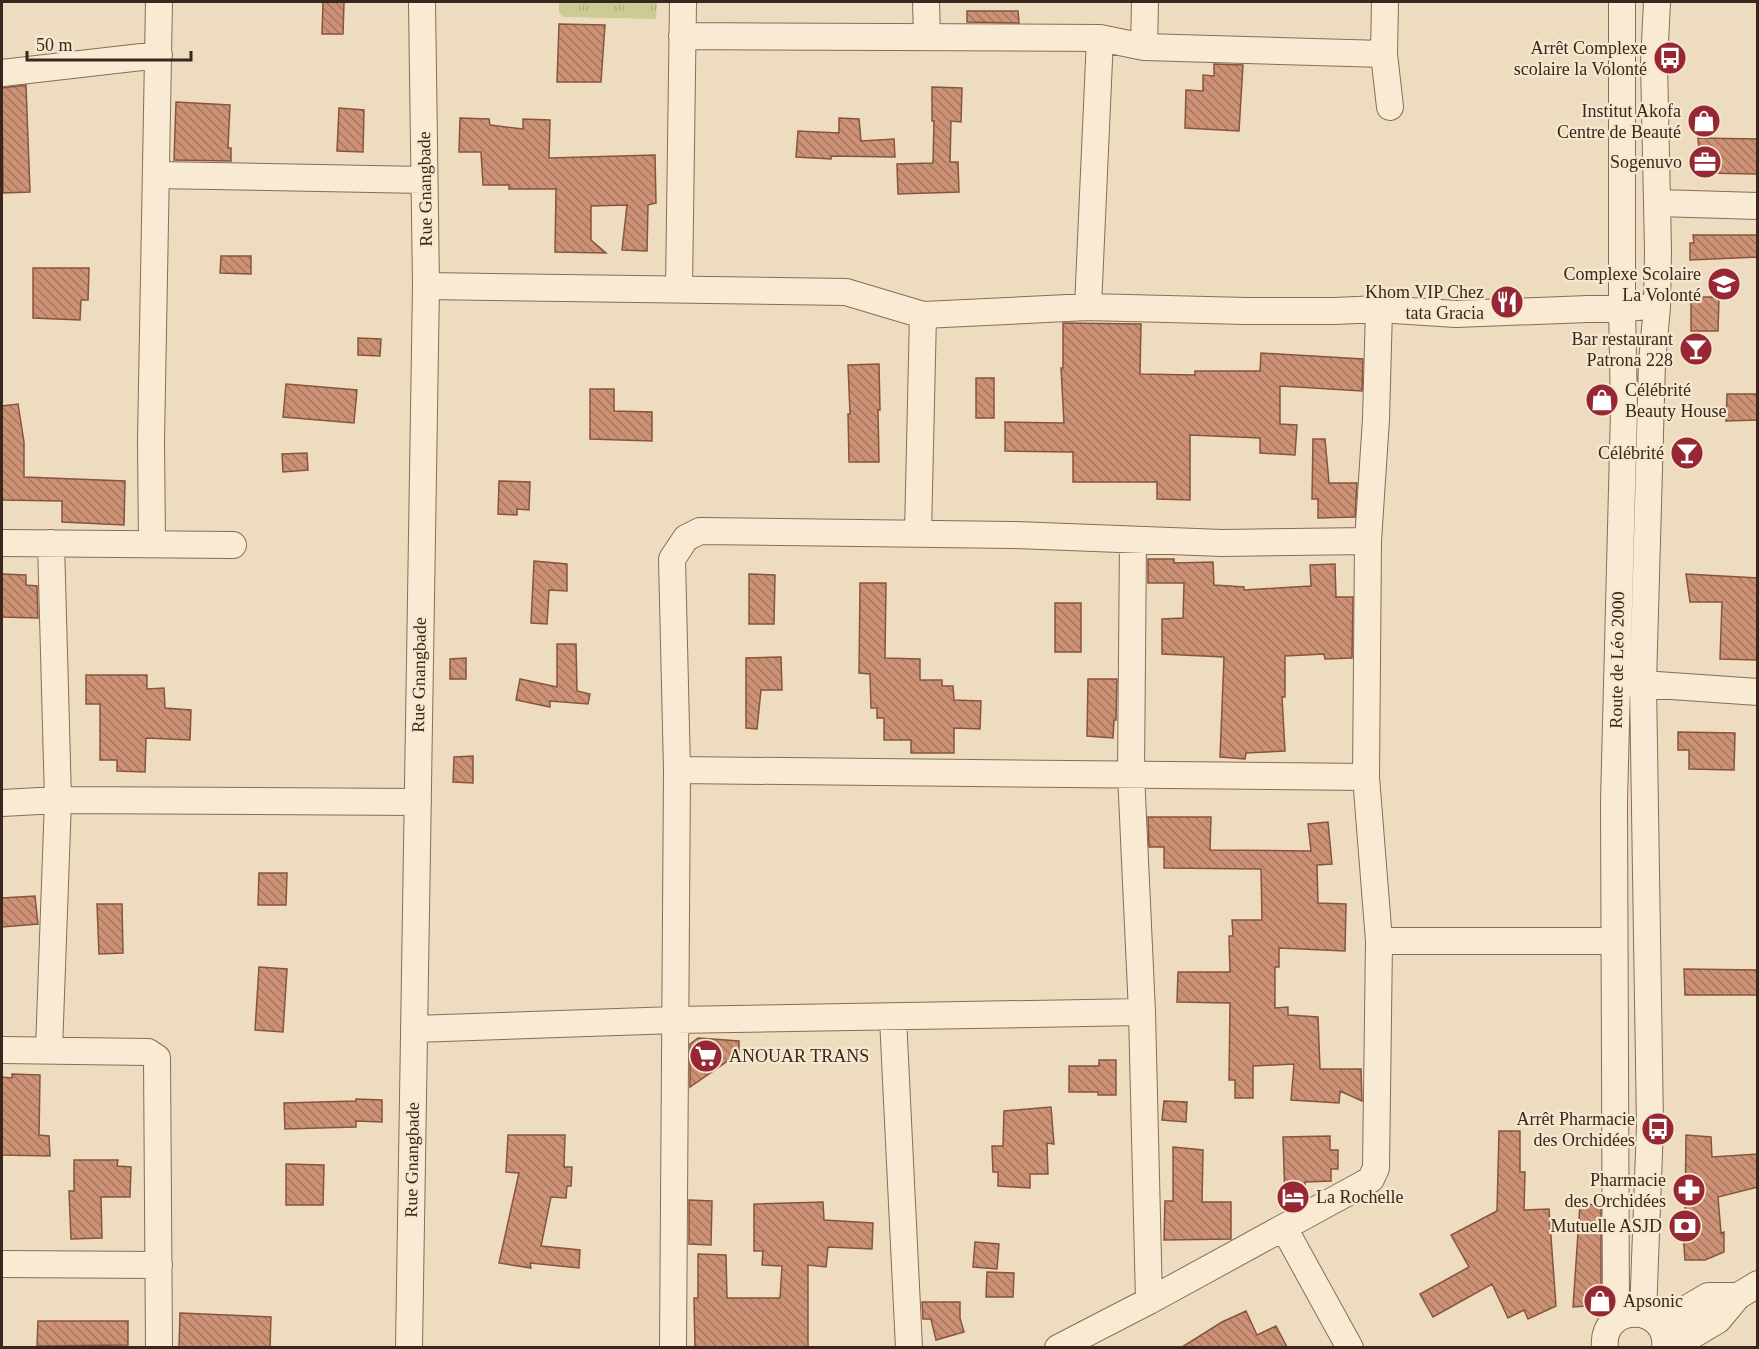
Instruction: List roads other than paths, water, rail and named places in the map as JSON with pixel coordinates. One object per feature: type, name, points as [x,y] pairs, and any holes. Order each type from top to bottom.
[{"type":"street","points":[[152,544],[159,2]]},
{"type":"street","name":"Rue Gnangbade","points":[[409,1347],[426,286],[422,2]]},
{"type":"street","points":[[679,289],[682,2]]},
{"type":"street","points":[[926,2],[927,37]]},
{"type":"street","points":[[1144,46],[1145,2]]},
{"type":"street","points":[[1385,2],[1384,54],[1390,107]]},
{"type":"street","name":"Route de Léo 2000","points":[[1609,1334],[1616,682],[1624,411],[1622,2]]},
{"type":"street","name":"Route de Léo 2000","points":[[1656,1329],[1646,1276],[1650,1125],[1643,683],[1652,362],[1657,307],[1658,203],[1654,72],[1657,2]]},
{"type":"street","points":[[682,36],[1100,38],[1144,46],[1384,54]]},
{"type":"street","points":[[1088,307],[1100,38]]},
{"type":"street","points":[[2,73],[159,55]]},
{"type":"street","points":[[156,175],[424,180]]},
{"type":"street","points":[[1658,203],[1758,206]]},
{"type":"street","points":[[426,286],[846,292],[923,315],[1088,307],[1246,311],[1379,309],[1456,314],[1657,307]]},
{"type":"street","points":[[1058,1347],[1149,1301],[1365,1184],[1376,1168],[1378,941],[1366,777],[1368,541],[1376,418],[1379,309]]},
{"type":"street","points":[[918,533],[923,315]]},
{"type":"street","points":[[673,1347],[677,770],[672,560],[686,538],[700,531],[918,533],[1222,543],[1368,541]]},
{"type":"street","points":[[1133,540],[1131,774],[1142,1012],[1149,1301]]},
{"type":"street","points":[[2,543],[233,545]]},
{"type":"street","points":[[49,1050],[58,800],[51,543]]},
{"type":"street","points":[[1616,682],[1758,692]]},
{"type":"street","points":[[677,770],[1366,777]]},
{"type":"street","points":[[2,803],[58,800],[418,802]]},
{"type":"street","points":[[1378,941],[1614,941]]},
{"type":"street","points":[[414,1029],[675,1020],[1142,1012]]},
{"type":"street","points":[[893,1018],[909,1347]]},
{"type":"street","points":[[2,1050],[148,1052],[157,1058],[159,1347]]},
{"type":"street","points":[[1284,1228],[1350,1347]]},
{"type":"street","points":[[2,1264],[159,1265]]},
{"type":"street","points":[[1582,1347],[1609,1334],[1624,1315],[1656,1329],[1708,1296],[1748,1290]]},
{"type":"street","points":[[1671,1347],[1718,1320],[1748,1290]]},
{"type":"place","name":"Arrêt Complexe scolaire la Volonté","points":[[1670,58]]},
{"type":"place","name":"Institut Akofa Centre de Beauté","points":[[1704,121]]},
{"type":"place","name":"Sogenuvo","points":[[1705,162]]},
{"type":"place","name":"Complexe Scolaire La Volonté","points":[[1724,284]]},
{"type":"place","name":"Khom VIP Chez tata Gracia","points":[[1507,302]]},
{"type":"place","name":"Bar restaurant Patrona 228","points":[[1696,349]]},
{"type":"place","name":"Célébrité Beauty House","points":[[1602,400]]},
{"type":"place","name":"Célébrité","points":[[1687,453]]},
{"type":"place","name":"ANOUAR TRANS","points":[[706,1056]]},
{"type":"place","name":"Arrêt Pharmacie des Orchidées","points":[[1658,1129]]},
{"type":"place","name":"Pharmacie des Orchidées","points":[[1689,1190]]},
{"type":"place","name":"La Rochelle","points":[[1293,1197]]},
{"type":"place","name":"Mutuelle ASJD","points":[[1685,1226]]},
{"type":"place","name":"Apsonic","points":[[1600,1301]]}]
